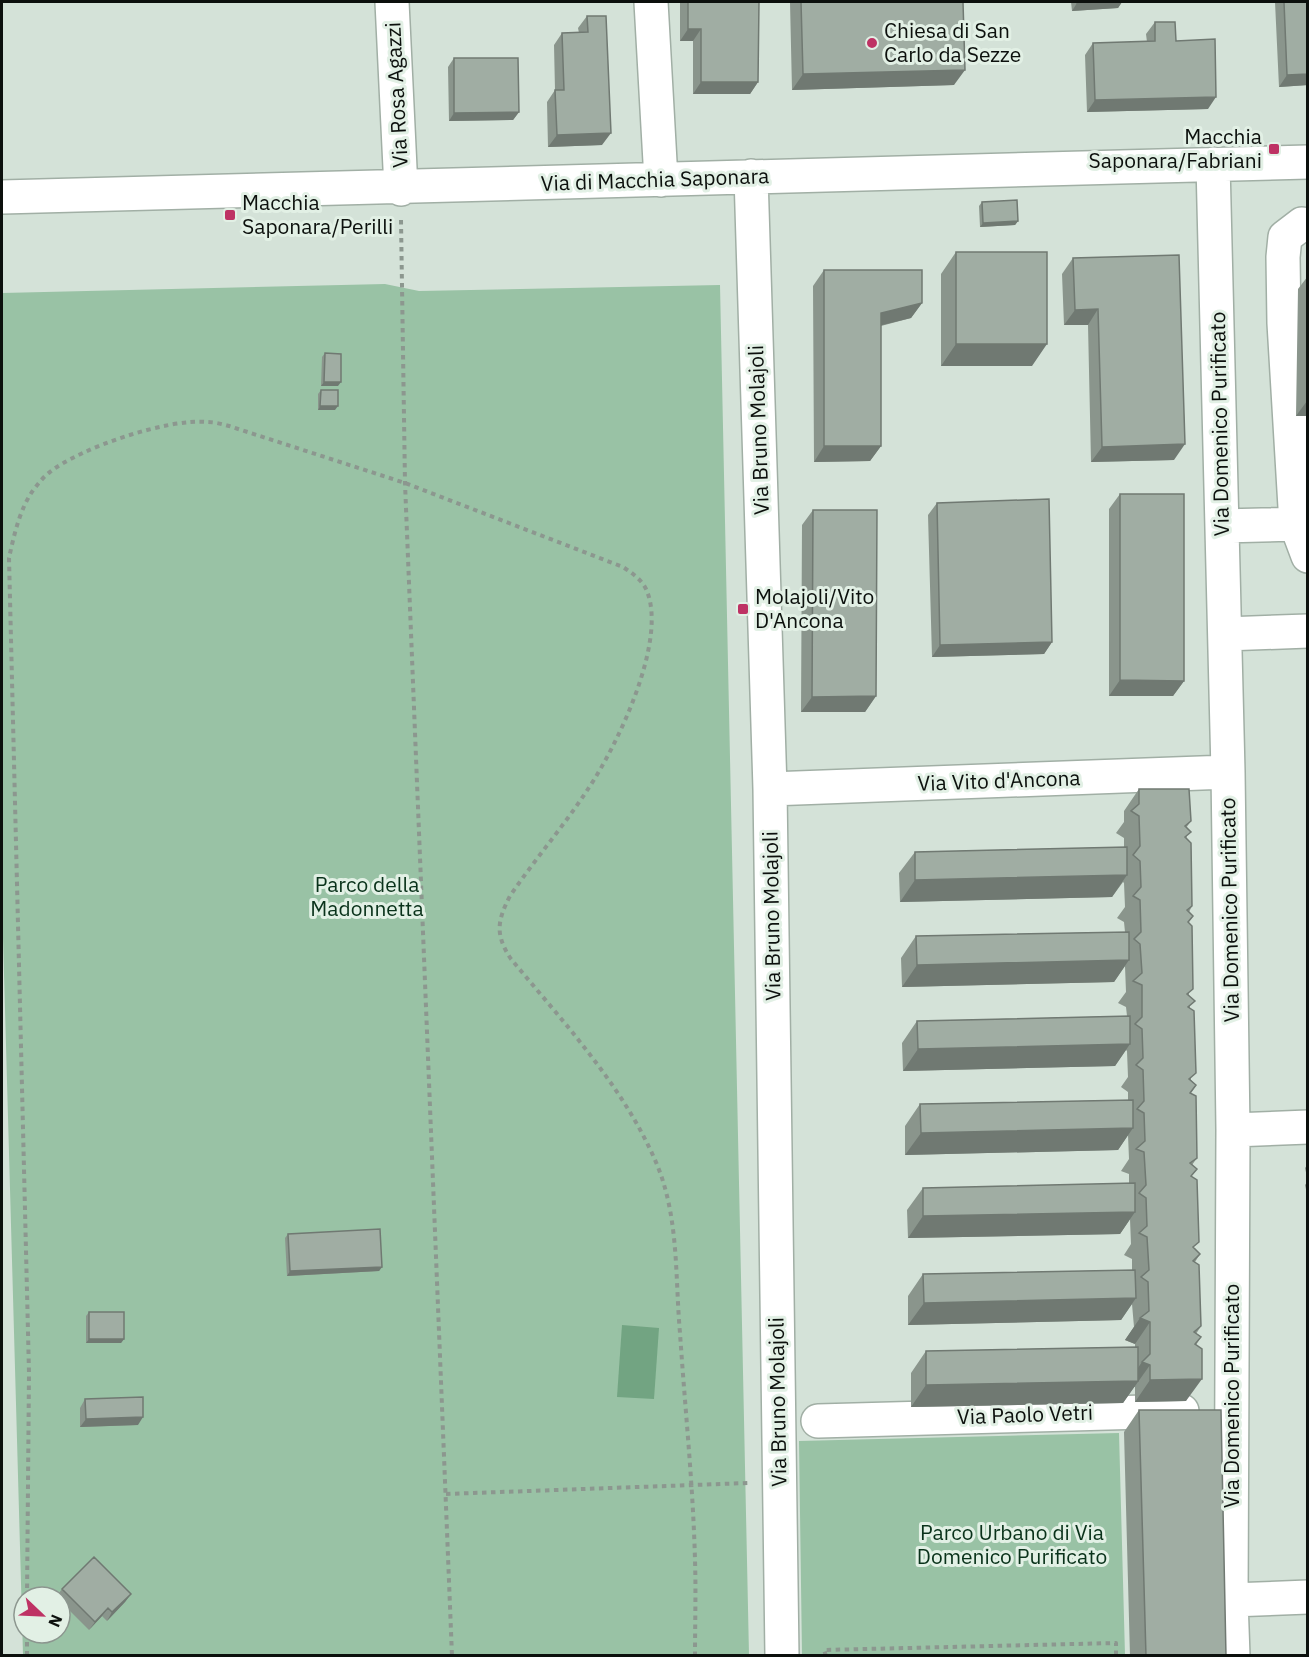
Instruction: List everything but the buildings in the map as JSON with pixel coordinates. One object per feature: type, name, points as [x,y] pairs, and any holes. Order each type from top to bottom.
[{"type":"street","name":"Via Rosa Agazzi","points":[[392,2],[401,189]]},
{"type":"street","points":[[651,2],[661,180]]},
{"type":"street","name":"Via di Macchia Saponara","points":[[2,197],[401,189],[751,176],[1308,162]]},
{"type":"street","name":"Via Domenico Purificato","points":[[1213,164],[1228,772],[1233,1130],[1231,1600],[1233,1656]]},
{"type":"street","name":"Via Bruno Molajoli","points":[[751,176],[770,789],[782,1656]]},
{"type":"street","points":[[1308,225],[1302,224],[1285,237],[1283,257],[1284,323],[1296,524],[1308,556]]},
{"type":"street","points":[[1222,526],[1296,524]]},
{"type":"street","points":[[1225,634],[1308,632]]},
{"type":"street","name":"Via Vito d'Ancona","points":[[770,789],[1228,772]]},
{"type":"street","points":[[1233,1130],[1308,1127]]},
{"type":"street","name":"Via Paolo Vetri","points":[[818,1421],[1232,1409]]},
{"type":"street","points":[[1231,1600],[1308,1597]]},
{"type":"path","points":[[401,189],[405,483],[452,1656]]},
{"type":"path","points":[[27,1585],[29,1361],[9,558],[22,511],[33,490],[49,472],[81,453],[132,435],[182,423],[206,422],[230,426],[405,483],[623,567],[637,576],[645,587],[650,601],[651,640],[646,663],[621,726],[589,788],[510,896],[502,910],[499,934],[502,946],[511,959],[608,1081],[643,1136],[657,1166],[671,1212],[675,1234],[678,1317],[691,1485],[695,1560],[695,1656]]},
{"type":"path","points":[[446,1494],[779,1482]]},
{"type":"path","points":[[826,1656],[824,1650],[1116,1644],[1116,1656]]},
{"type":"green space","name":"Parco della Madonnetta","points":[[385,284],[419,291],[720,285],[749,1655],[23,1655],[23,1645],[72,1645],[72,1585],[21,1585],[2,902],[2,293]]},
{"type":"green space","name":"Parco Urbano di Via Domenico Purificato","points":[[1119,1433],[1125,1655],[802,1655],[799,1441]]},
{"type":"shaded area","points":[[622,1325],[659,1328],[654,1399],[617,1397]]},
{"type":"place","name":"Chiesa di San Carlo da Sezze","points":[[872,43]]},
{"type":"place","name":"Macchia Saponara/Fabriani","points":[[1274,149]]},
{"type":"place","name":"Macchia Saponara/Perilli","points":[[230,215]]},
{"type":"place","name":"Molajoli/Vito D'Ancona","points":[[743,609]]}]
